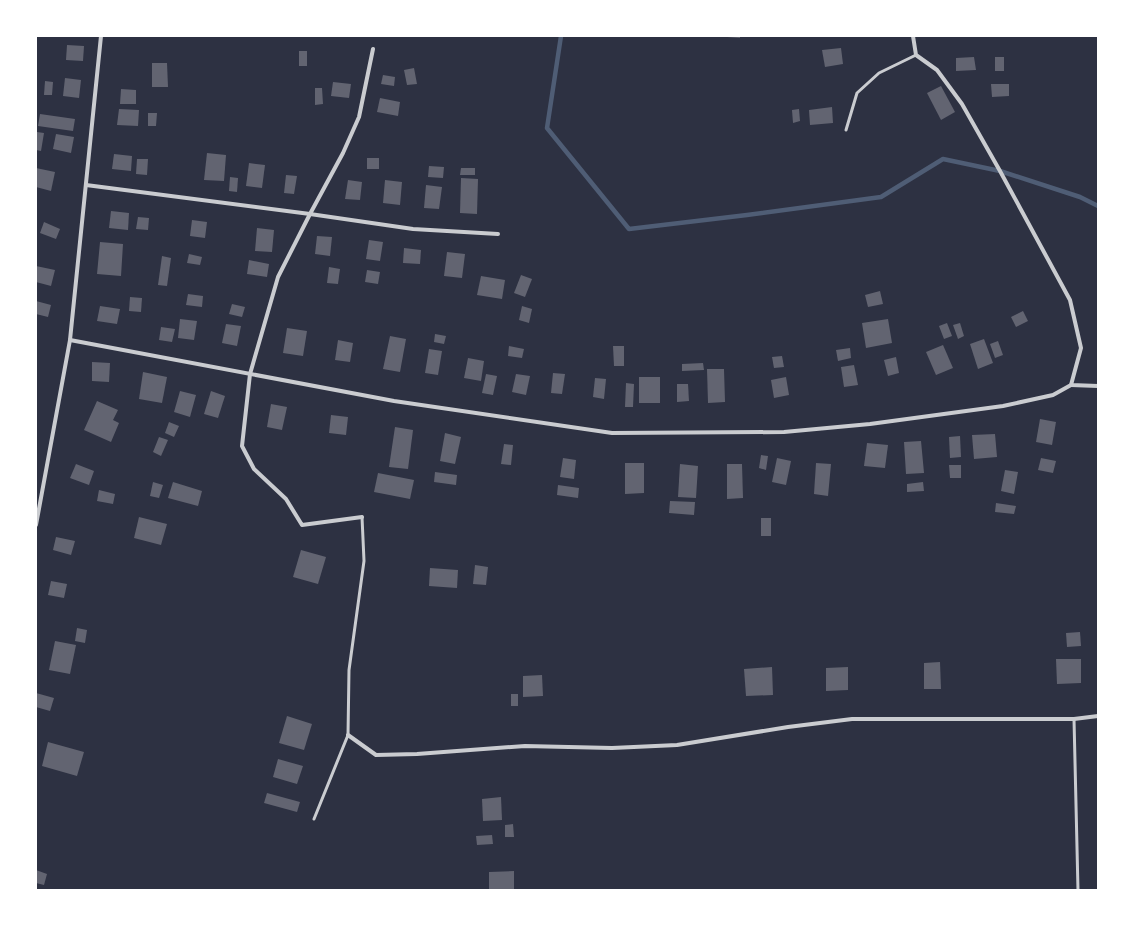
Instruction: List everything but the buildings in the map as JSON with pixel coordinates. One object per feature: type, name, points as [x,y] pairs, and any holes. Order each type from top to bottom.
[{"type":"street","points":[[36,525],[70,340],[101,36]]},
{"type":"street","points":[[913,36],[916,55],[937,70],[962,104],[1070,300],[1081,348],[1071,385]]},
{"type":"street","points":[[362,516],[302,525],[286,499],[254,469],[242,446],[250,374],[278,277],[310,214],[344,153],[359,117],[373,49]]},
{"type":"street","points":[[86,185],[413,229],[498,234]]},
{"type":"street","points":[[70,340],[394,401],[612,433],[784,432],[870,424],[1003,406],[1053,395],[1071,385],[1098,386]]},
{"type":"street","points":[[348,735],[376,755],[417,754],[525,746],[612,748],[677,745],[788,727],[852,719],[1074,719],[1098,716]]},
{"type":"lane","points":[[846,130],[857,93],[879,73],[916,55]]},
{"type":"lane","points":[[314,818],[348,735],[349,670],[364,561],[362,516]]},
{"type":"lane","points":[[1074,719],[1078,890]]},
{"type":"waterway","points":[[561,36],[547,128],[629,229],[881,197],[943,159],[1000,171],[1080,197],[1098,206]]}]
